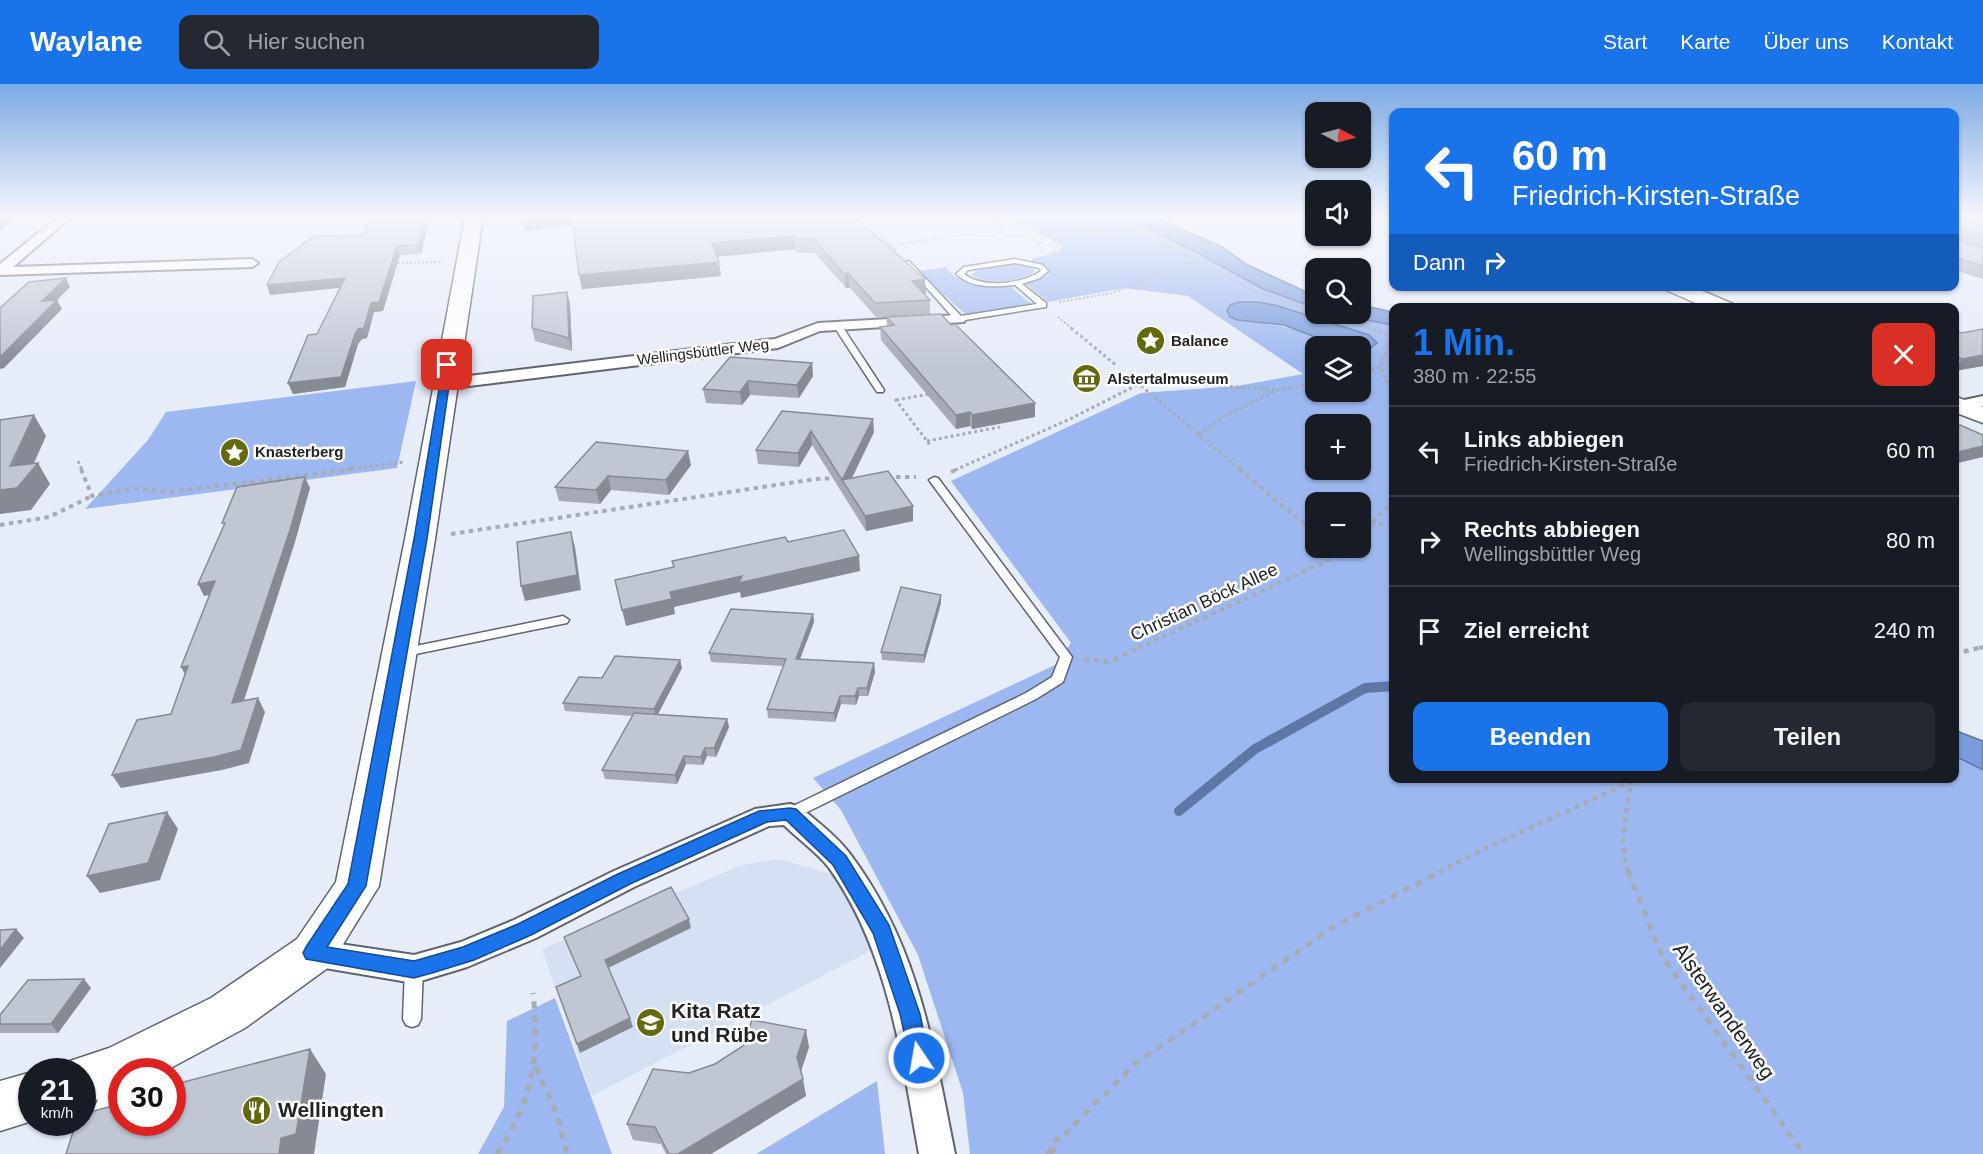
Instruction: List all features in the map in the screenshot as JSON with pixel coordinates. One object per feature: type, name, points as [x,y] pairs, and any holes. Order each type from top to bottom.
[{"type":"main road","points":[[101,1074],[228,1013],[313,953],[357,886],[400,654],[465,267]]},
{"type":"main road","points":[[1684,291],[1714,303]]},
{"type":"main road","points":[[0,1106],[18,1100]]},
{"type":"street","points":[[0,271],[128,267]]},
{"type":"street","name":"Wellingsbüttler Weg","points":[[444,384],[778,343],[803,332],[837,326],[959,319]]},
{"type":"street","points":[[313,953],[414,969],[467,954],[525,929],[624,879],[765,816],[790,814],[839,860],[882,931],[910,1014],[937,1154]]},
{"type":"lane","points":[[912,267],[959,319],[1043,305]]},
{"type":"lane","points":[[973,267],[966,268],[960,274],[971,283],[998,285],[1040,276],[1045,271],[1042,267]]},
{"type":"lane","points":[[1016,282],[1043,305]]},
{"type":"lane","points":[[837,326],[880,390]]},
{"type":"lane","points":[[790,814],[1031,696],[1058,679],[1066,657],[934,480]]},
{"type":"lane","points":[[400,654],[563,620]]},
{"type":"lane","points":[[412,1019],[414,969]]},
{"type":"lane","points":[[91,1144],[101,1074]]},
{"type":"path","points":[[1043,305],[1112,293],[1180,267]]},
{"type":"path","points":[[1210,267],[1248,288],[1305,310]]},
{"type":"path","points":[[1043,305],[1117,366]]},
{"type":"path","points":[[1354,324],[1389,334],[1389,345],[1380,367],[1389,386]]},
{"type":"path","points":[[1371,370],[1380,367]]},
{"type":"path","points":[[1132,378],[1305,525]]},
{"type":"path","points":[[886,477],[909,476],[934,480],[1070,419],[1139,384],[1180,383],[1278,390],[1305,386]]},
{"type":"path","points":[[880,390],[889,391],[930,445]]},
{"type":"path","points":[[1199,435],[1225,416],[1278,390]]},
{"type":"path","points":[[896,400],[937,393]]},
{"type":"path","points":[[927,441],[1000,428]]},
{"type":"path","points":[[0,525],[49,517],[92,496],[136,488],[170,492],[194,490],[434,458]]},
{"type":"path","points":[[78,461],[92,496]]},
{"type":"path","points":[[420,539],[805,481],[840,478]]},
{"type":"path","points":[[1371,524],[1389,506]]},
{"type":"path","points":[[1371,525],[1389,524]]},
{"type":"path","name":"Christian Böck Allee","points":[[1066,657],[1108,662],[1334,558]]},
{"type":"path","points":[[1959,653],[1983,647]]},
{"type":"path","points":[[1049,1154],[1064,1133],[1136,1064],[1335,926],[1484,849],[1629,783]]},
{"type":"path","name":"Alsterwanderweg","points":[[1631,783],[1624,832],[1625,863],[1662,956],[1804,1154]]},
{"type":"path","points":[[497,1154],[529,1091],[536,1066],[537,1023],[533,993]]},
{"type":"path","points":[[536,1066],[558,1117],[567,1154]]},
{"type":"shaded area","points":[[946,267],[954,276],[969,284],[1009,285],[1031,304],[966,315],[918,271]]},
{"type":"shaded area","points":[[1031,267],[1035,271],[1022,278],[1003,281],[983,280],[971,274],[983,268]]},
{"type":"shaded area","points":[[1048,267],[1252,267],[1305,291],[1305,315],[1275,305],[1240,302],[1237,320],[1273,325],[1310,336],[1305,336],[1305,402],[1371,402],[1371,336],[1335,324],[1371,324],[1371,307],[1389,311],[1389,783],[1959,783],[1959,732],[1983,741],[1983,1154],[970,1154],[963,1093],[918,955],[841,810],[813,778],[1055,665],[1071,643],[951,481],[1141,393],[1237,386],[1303,374],[1188,296],[1124,288],[1048,302],[1025,283],[1047,276]]},
{"type":"shaded area","points":[[1223,267],[1252,267],[1305,291],[1305,304],[1263,289]]},
{"type":"shaded area","points":[[1240,302],[1256,302],[1275,305],[1305,315],[1305,324],[1335,324],[1370,336],[1312,336],[1284,325],[1237,320],[1230,317],[1227,311],[1230,305]]},
{"type":"shaded area","points":[[1371,307],[1389,311],[1389,324],[1371,321]]},
{"type":"shaded area","points":[[1371,337],[1377,343],[1371,348]]},
{"type":"shaded area","points":[[416,381],[397,468],[85,509],[148,440],[166,412]]},
{"type":"shaded area","points":[[1959,732],[1983,741],[1983,770],[1959,758]]},
{"type":"shaded area","name":"Kita Ratz und Rübe","points":[[780,859],[844,878],[878,947],[592,1096],[542,949],[742,865]]},
{"type":"shaded area","points":[[555,998],[612,1154],[478,1154],[504,1107],[507,1021]]},
{"type":"shaded area","points":[[877,1081],[885,1154],[756,1154]]},
{"type":"building","points":[[276,267],[390,267],[379,302],[371,303],[364,328],[358,329],[355,334],[341,377],[288,383],[308,335],[317,334],[345,278],[267,285]]},
{"type":"building","points":[[578,267],[666,267],[579,275]]},
{"type":"building","points":[[838,267],[911,267],[925,279],[912,281],[930,300],[875,303],[848,273],[844,274]]},
{"type":"building","points":[[66,278],[42,301],[57,300],[0,357],[0,308],[29,282]]},
{"type":"building","points":[[567,292],[569,338],[532,328],[533,296]]},
{"type":"building","points":[[941,314],[951,325],[955,324],[1035,403],[972,415],[970,412],[956,415],[880,327],[894,325],[886,317]]},
{"type":"building","points":[[1983,329],[1983,355],[1959,358],[1959,332]]},
{"type":"building","points":[[730,357],[812,363],[797,385],[748,381],[740,392],[703,389]]},
{"type":"building","points":[[782,411],[873,419],[842,480],[811,431],[798,453],[756,450]]},
{"type":"building","points":[[34,415],[10,466],[38,463],[17,488],[0,490],[0,420]]},
{"type":"building","points":[[1959,425],[1983,435],[1983,446],[1959,452]]},
{"type":"building","points":[[596,442],[688,451],[666,480],[608,476],[596,490],[555,487]]},
{"type":"building","points":[[888,471],[913,506],[865,516],[842,480]]},
{"type":"building","points":[[305,477],[290,530],[232,703],[258,698],[241,750],[112,775],[137,720],[171,714],[188,666],[181,667],[215,581],[198,584],[225,523],[222,523],[237,487]]},
{"type":"building","points":[[844,530],[859,556],[739,583],[742,576],[670,592],[672,599],[622,610],[615,580],[674,567],[672,561],[785,537],[788,542]]},
{"type":"building","points":[[571,532],[577,575],[521,586],[517,542]]},
{"type":"building","points":[[901,587],[941,595],[924,655],[881,652]]},
{"type":"building","points":[[731,609],[813,614],[796,659],[874,663],[867,688],[858,688],[855,696],[840,696],[834,713],[767,709],[786,659],[709,653]]},
{"type":"building","points":[[615,656],[680,660],[654,709],[563,703],[579,677],[602,678]]},
{"type":"building","points":[[634,713],[727,719],[714,748],[705,748],[701,757],[684,756],[675,775],[602,770]]},
{"type":"building","points":[[167,812],[148,863],[87,876],[109,824]]},
{"type":"building","points":[[671,887],[689,919],[605,960],[630,1018],[577,1044],[556,987],[581,976],[564,937]]},
{"type":"building","points":[[16,929],[0,950],[0,930]]},
{"type":"building","points":[[84,979],[51,1024],[0,1024],[0,1015],[28,980]]},
{"type":"building","points":[[752,1020],[806,1030],[797,1057],[803,1079],[678,1154],[669,1154],[655,1127],[627,1124],[653,1069],[689,1073],[715,1064],[743,1046]]},
{"type":"building","name":"Wellingten","points":[[310,1049],[296,1134],[281,1138],[279,1154],[66,1154],[72,1136],[96,1136],[96,1110],[108,1107],[108,1136],[186,1136],[186,1081]]},
{"type":"waterway","points":[[1179,811],[1255,749],[1365,688],[1389,686]]},
{"type":"place","name":"Balance","points":[[1150,341]]},
{"type":"place","name":"Alstertalmuseum","points":[[1086,379]]},
{"type":"place","name":"Knasterberg","points":[[234,452]]},
{"type":"place","name":"Kita Ratz und Rübe","points":[[650,1023]]},
{"type":"place","name":"Wellingten","points":[[257,1110]]},
{"type":"route","points":[[447,365],[434,458],[357,886],[313,953],[414,969],[467,954],[525,929],[624,879],[765,816],[790,814],[839,860],[882,931],[910,1014],[919,1058]]}]
